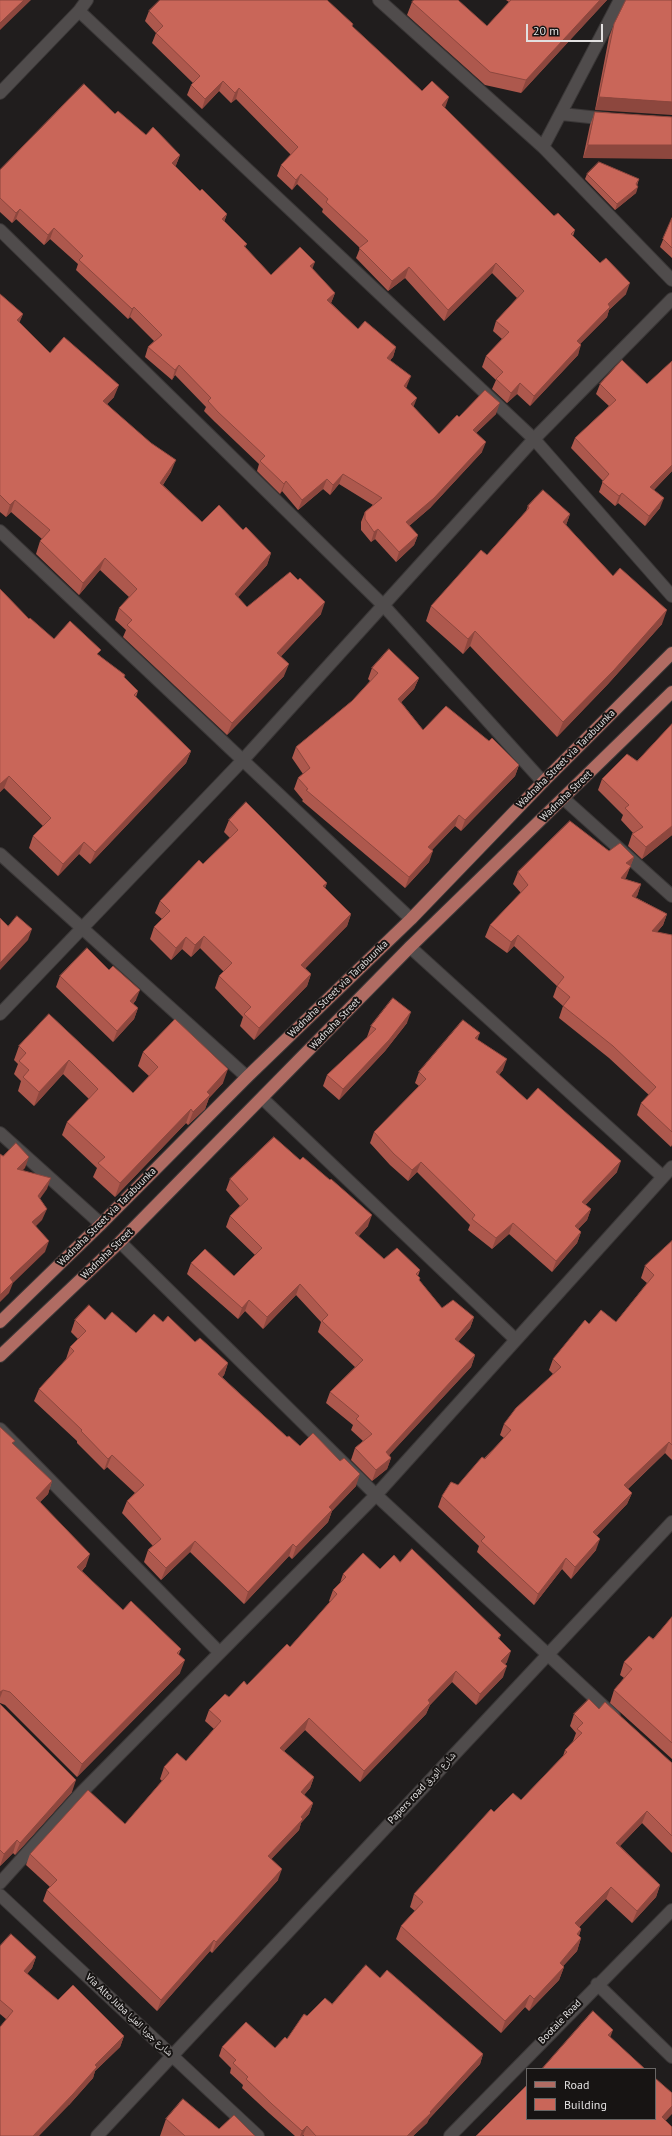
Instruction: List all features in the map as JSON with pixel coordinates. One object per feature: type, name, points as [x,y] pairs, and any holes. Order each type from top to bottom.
[{"type":"main road","name":"Wadnaha Street via Tarabuunka","points":[[0,1322],[247,1077],[411,919],[543,782],[672,653]]},
{"type":"main road","name":"Wadnaha Street","points":[[0,1356],[120,1242],[263,1099],[410,947],[672,692]]},
{"type":"street","points":[[0,93],[79,11],[87,0]]},
{"type":"street","points":[[379,0],[544,147],[616,224],[672,280]]},
{"type":"street","points":[[544,147],[620,0]]},
{"type":"street","points":[[79,11],[534,439],[672,596]]},
{"type":"street","points":[[562,114],[621,120]]},
{"type":"street","points":[[0,230],[384,606],[543,782]]},
{"type":"street","points":[[0,1014],[242,761],[534,439],[672,299]]},
{"type":"street","points":[[0,531],[411,919]]},
{"type":"street","points":[[564,798],[672,896]]},
{"type":"street","points":[[0,854],[247,1077]]},
{"type":"street","points":[[410,947],[663,1177]]},
{"type":"street","points":[[263,1099],[515,1339]]},
{"type":"street","points":[[0,1133],[100,1224]]},
{"type":"street","points":[[0,1883],[82,1792],[376,1495],[515,1339],[672,1168]]},
{"type":"street","points":[[120,1242],[376,1495],[546,1655],[621,1722]]},
{"type":"street","points":[[0,1429],[219,1652]]},
{"type":"street","name":"Papers road شارع الورق","points":[[96,2136],[672,1522]]},
{"type":"street","points":[[71,1781],[82,1792]]},
{"type":"street","name":"Via Alto Juba شارع جوبا العليا","points":[[0,1895],[258,2136]]},
{"type":"street","name":"Bootale Road","points":[[450,2136],[597,1984],[672,1910]]},
{"type":"street","points":[[597,1984],[672,2057]]},
{"type":"building","points":[[0,0],[24,0],[0,23]]},
{"type":"building","points":[[160,0],[327,0],[353,24],[352,26],[422,91],[432,81],[449,97],[442,105],[554,216],[558,213],[575,230],[571,234],[600,263],[606,258],[630,283],[608,304],[610,307],[577,341],[581,345],[534,396],[520,383],[511,393],[496,379],[503,372],[486,356],[509,332],[496,321],[524,291],[496,263],[448,310],[409,267],[392,281],[359,248],[368,241],[326,202],[328,199],[301,174],[296,180],[281,165],[298,147],[239,88],[235,93],[223,81],[205,99],[191,85],[200,76],[156,33],[163,26],[149,11]]},
{"type":"building","points":[[414,0],[458,0],[487,26],[511,0],[600,0],[526,80],[490,72],[412,2]]},
{"type":"building","points":[[626,0],[672,0],[672,102],[599,97],[614,24]]},
{"type":"building","points":[[84,84],[115,114],[118,111],[146,135],[153,127],[180,155],[172,163],[200,191],[202,189],[227,214],[222,219],[247,244],[244,246],[271,275],[300,247],[315,262],[310,266],[335,293],[327,300],[358,329],[365,321],[396,347],[387,358],[411,376],[404,386],[417,398],[411,404],[439,434],[457,415],[459,417],[485,390],[500,403],[473,430],[486,442],[434,498],[406,522],[418,535],[399,552],[378,529],[374,532],[365,519],[365,512],[382,498],[343,474],[333,485],[327,479],[302,500],[286,481],[284,484],[260,461],[265,456],[218,412],[208,401],[211,398],[179,365],[175,370],[148,347],[162,335],[134,307],[132,309],[79,260],[83,256],[54,228],[48,235],[20,209],[16,213],[0,198],[0,170]]},
{"type":"building","points":[[595,112],[672,117],[672,145],[588,145]]},
{"type":"building","points":[[599,162],[639,179],[636,184],[638,187],[617,204],[587,174]]},
{"type":"building","points":[[672,218],[672,248],[663,239]]},
{"type":"building","points":[[0,294],[23,314],[17,320],[50,353],[64,337],[119,385],[103,401],[151,443],[176,460],[160,483],[202,522],[219,505],[243,530],[246,527],[271,553],[235,594],[247,607],[290,572],[298,580],[300,578],[325,602],[277,653],[289,664],[232,723],[127,625],[132,620],[119,608],[137,589],[105,558],[83,583],[40,541],[50,530],[15,500],[10,505],[0,495]]},
{"type":"building","points":[[622,360],[647,384],[672,361],[672,465],[650,487],[664,498],[649,516],[622,493],[619,496],[602,482],[609,474],[575,438],[616,400],[600,384]]},
{"type":"building","points":[[543,490],[570,514],[563,522],[613,576],[620,568],[667,610],[614,670],[563,722],[475,631],[468,639],[431,606],[481,550],[487,555]]},
{"type":"building","points":[[0,589],[29,619],[30,618],[54,639],[70,621],[101,650],[97,654],[125,675],[124,677],[138,691],[134,695],[191,751],[95,852],[84,842],[63,864],[33,836],[51,818],[9,776],[0,784]]},
{"type":"building","points":[[389,649],[419,678],[398,699],[423,730],[446,706],[489,741],[492,738],[519,765],[465,820],[459,815],[428,847],[433,851],[409,877],[306,790],[308,789],[298,778],[310,768],[296,747],[352,701],[378,673],[372,668]]},
{"type":"building","points":[[672,724],[672,826],[646,847],[632,834],[643,827],[625,808],[629,805],[602,779],[627,754],[637,761]]},
{"type":"building","points":[[246,802],[327,883],[323,886],[351,914],[301,965],[311,974],[259,1028],[244,1014],[251,1007],[219,976],[232,963],[204,936],[195,945],[186,937],[176,948],[154,927],[170,911],[160,901],[199,860],[203,864],[238,830],[229,820]]},
{"type":"building","points":[[570,821],[609,851],[620,843],[634,857],[626,863],[631,866],[621,878],[641,884],[632,896],[667,914],[652,931],[672,935],[672,1132],[641,1103],[656,1087],[613,1046],[563,1006],[570,997],[557,986],[564,977],[518,935],[511,942],[490,925],[528,885],[518,872]]},
{"type":"building","points":[[17,916],[32,929],[0,963],[0,918],[8,926]]},
{"type":"building","points":[[87,948],[109,970],[113,966],[140,990],[130,1001],[138,1008],[117,1031],[60,976]]},
{"type":"building","points":[[393,998],[411,1012],[389,1040],[343,1089],[327,1075],[376,1029],[371,1026]]},
{"type":"building","points":[[49,1014],[133,1093],[158,1067],[143,1052],[175,1019],[228,1069],[207,1092],[210,1095],[193,1112],[191,1109],[120,1183],[98,1163],[105,1157],[67,1122],[98,1089],[69,1060],[39,1092],[23,1077],[29,1070],[19,1061],[26,1053],[19,1046]]},
{"type":"building","points":[[463,1020],[480,1033],[475,1038],[507,1059],[496,1072],[527,1100],[538,1088],[621,1161],[582,1202],[591,1209],[575,1226],[581,1232],[556,1261],[513,1223],[496,1238],[472,1219],[475,1215],[421,1162],[412,1170],[394,1154],[374,1132],[426,1079],[419,1072]]},
{"type":"building","points":[[274,1137],[300,1160],[303,1157],[330,1180],[331,1179],[372,1215],[355,1233],[384,1259],[397,1248],[420,1270],[416,1274],[420,1278],[419,1280],[442,1308],[453,1300],[474,1317],[455,1339],[475,1355],[386,1452],[391,1458],[376,1470],[355,1448],[372,1434],[356,1419],[359,1416],[330,1392],[363,1360],[322,1321],[328,1315],[300,1284],[267,1317],[249,1300],[242,1308],[191,1263],[205,1249],[234,1276],[262,1248],[230,1216],[248,1199],[230,1179]]},
{"type":"building","points":[[16,1143],[29,1157],[17,1169],[51,1178],[38,1196],[47,1209],[32,1222],[49,1241],[10,1278],[13,1282],[0,1295],[0,1154],[3,1156]]},
{"type":"building","points":[[672,1241],[672,1445],[669,1442],[624,1485],[632,1493],[593,1532],[600,1539],[575,1567],[566,1558],[538,1594],[481,1541],[485,1537],[442,1496],[451,1482],[458,1485],[482,1457],[485,1459],[511,1430],[504,1424],[516,1408],[561,1367],[553,1359],[585,1320],[589,1324],[601,1310],[616,1322],[654,1275],[645,1266]]},
{"type":"building","points":[[89,1305],[105,1320],[112,1312],[136,1333],[154,1314],[163,1322],[168,1316],[195,1342],[200,1338],[228,1363],[218,1374],[287,1437],[289,1436],[300,1446],[313,1433],[340,1461],[344,1458],[360,1474],[329,1507],[332,1510],[296,1547],[293,1544],[248,1592],[195,1541],[166,1568],[148,1550],[161,1539],[127,1501],[144,1485],[112,1455],[108,1459],[81,1431],[82,1430],[39,1389],[74,1351],[70,1347],[86,1331],[75,1320]]},
{"type":"building","points":[[0,1427],[15,1441],[12,1443],[52,1481],[36,1498],[90,1554],[77,1567],[123,1610],[131,1601],[181,1649],[177,1653],[185,1660],[82,1764],[10,1692],[3,1690],[0,1692]]},
{"type":"building","points":[[412,1549],[501,1635],[498,1638],[511,1651],[501,1661],[507,1666],[480,1694],[456,1671],[428,1700],[430,1703],[364,1771],[309,1718],[280,1748],[314,1777],[301,1792],[313,1803],[301,1817],[303,1819],[268,1856],[282,1869],[216,1942],[214,1940],[161,2000],[47,1890],[57,1880],[30,1854],[88,1790],[125,1824],[169,1773],[164,1767],[177,1753],[186,1761],[221,1721],[209,1710],[225,1694],[229,1697],[244,1681],[247,1685],[287,1644],[290,1647],[337,1594],[333,1590],[346,1577],[343,1574],[363,1553],[380,1569],[394,1555],[400,1562]]},
{"type":"building","points":[[672,1617],[672,1743],[614,1690],[632,1669],[624,1662],[649,1636],[653,1639]]},
{"type":"building","points":[[589,1699],[599,1709],[605,1702],[672,1763],[672,1836],[647,1811],[616,1843],[660,1885],[637,1911],[611,1887],[575,1923],[581,1929],[577,1934],[581,1938],[560,1963],[564,1967],[534,1999],[530,1995],[505,2021],[401,1926],[423,1902],[414,1894],[491,1809],[494,1812],[513,1793],[521,1800],[567,1752],[565,1750],[582,1733],[577,1729],[583,1723],[574,1714]]},
{"type":"building","points":[[0,1704],[76,1780],[20,1843],[17,1840],[4,1854],[0,1850]]},
{"type":"building","points":[[11,1934],[36,1957],[24,1971],[58,2000],[73,1985],[124,2036],[95,2065],[97,2067],[33,2136],[0,2136],[0,2027],[13,2011],[0,2000],[0,1946]]},
{"type":"building","points":[[366,1965],[380,1978],[387,1970],[483,2054],[430,2112],[431,2113],[407,2136],[316,2136],[307,2126],[302,2131],[272,2104],[246,2079],[248,2077],[233,2063],[236,2060],[222,2047],[246,2022],[275,2048],[285,2037],[287,2039],[304,2014],[307,2016],[325,1998],[332,2004]]},
{"type":"building","points":[[593,2011],[613,2030],[608,2035],[644,2068],[543,2068]]},
{"type":"building","points":[[656,2079],[672,2093],[672,2106],[662,2117],[672,2127],[672,2136],[476,2136],[526,2086],[526,2120],[656,2120]]},
{"type":"building","points":[[183,2099],[219,2129],[234,2115],[255,2136],[185,2136],[166,2119]]}]
